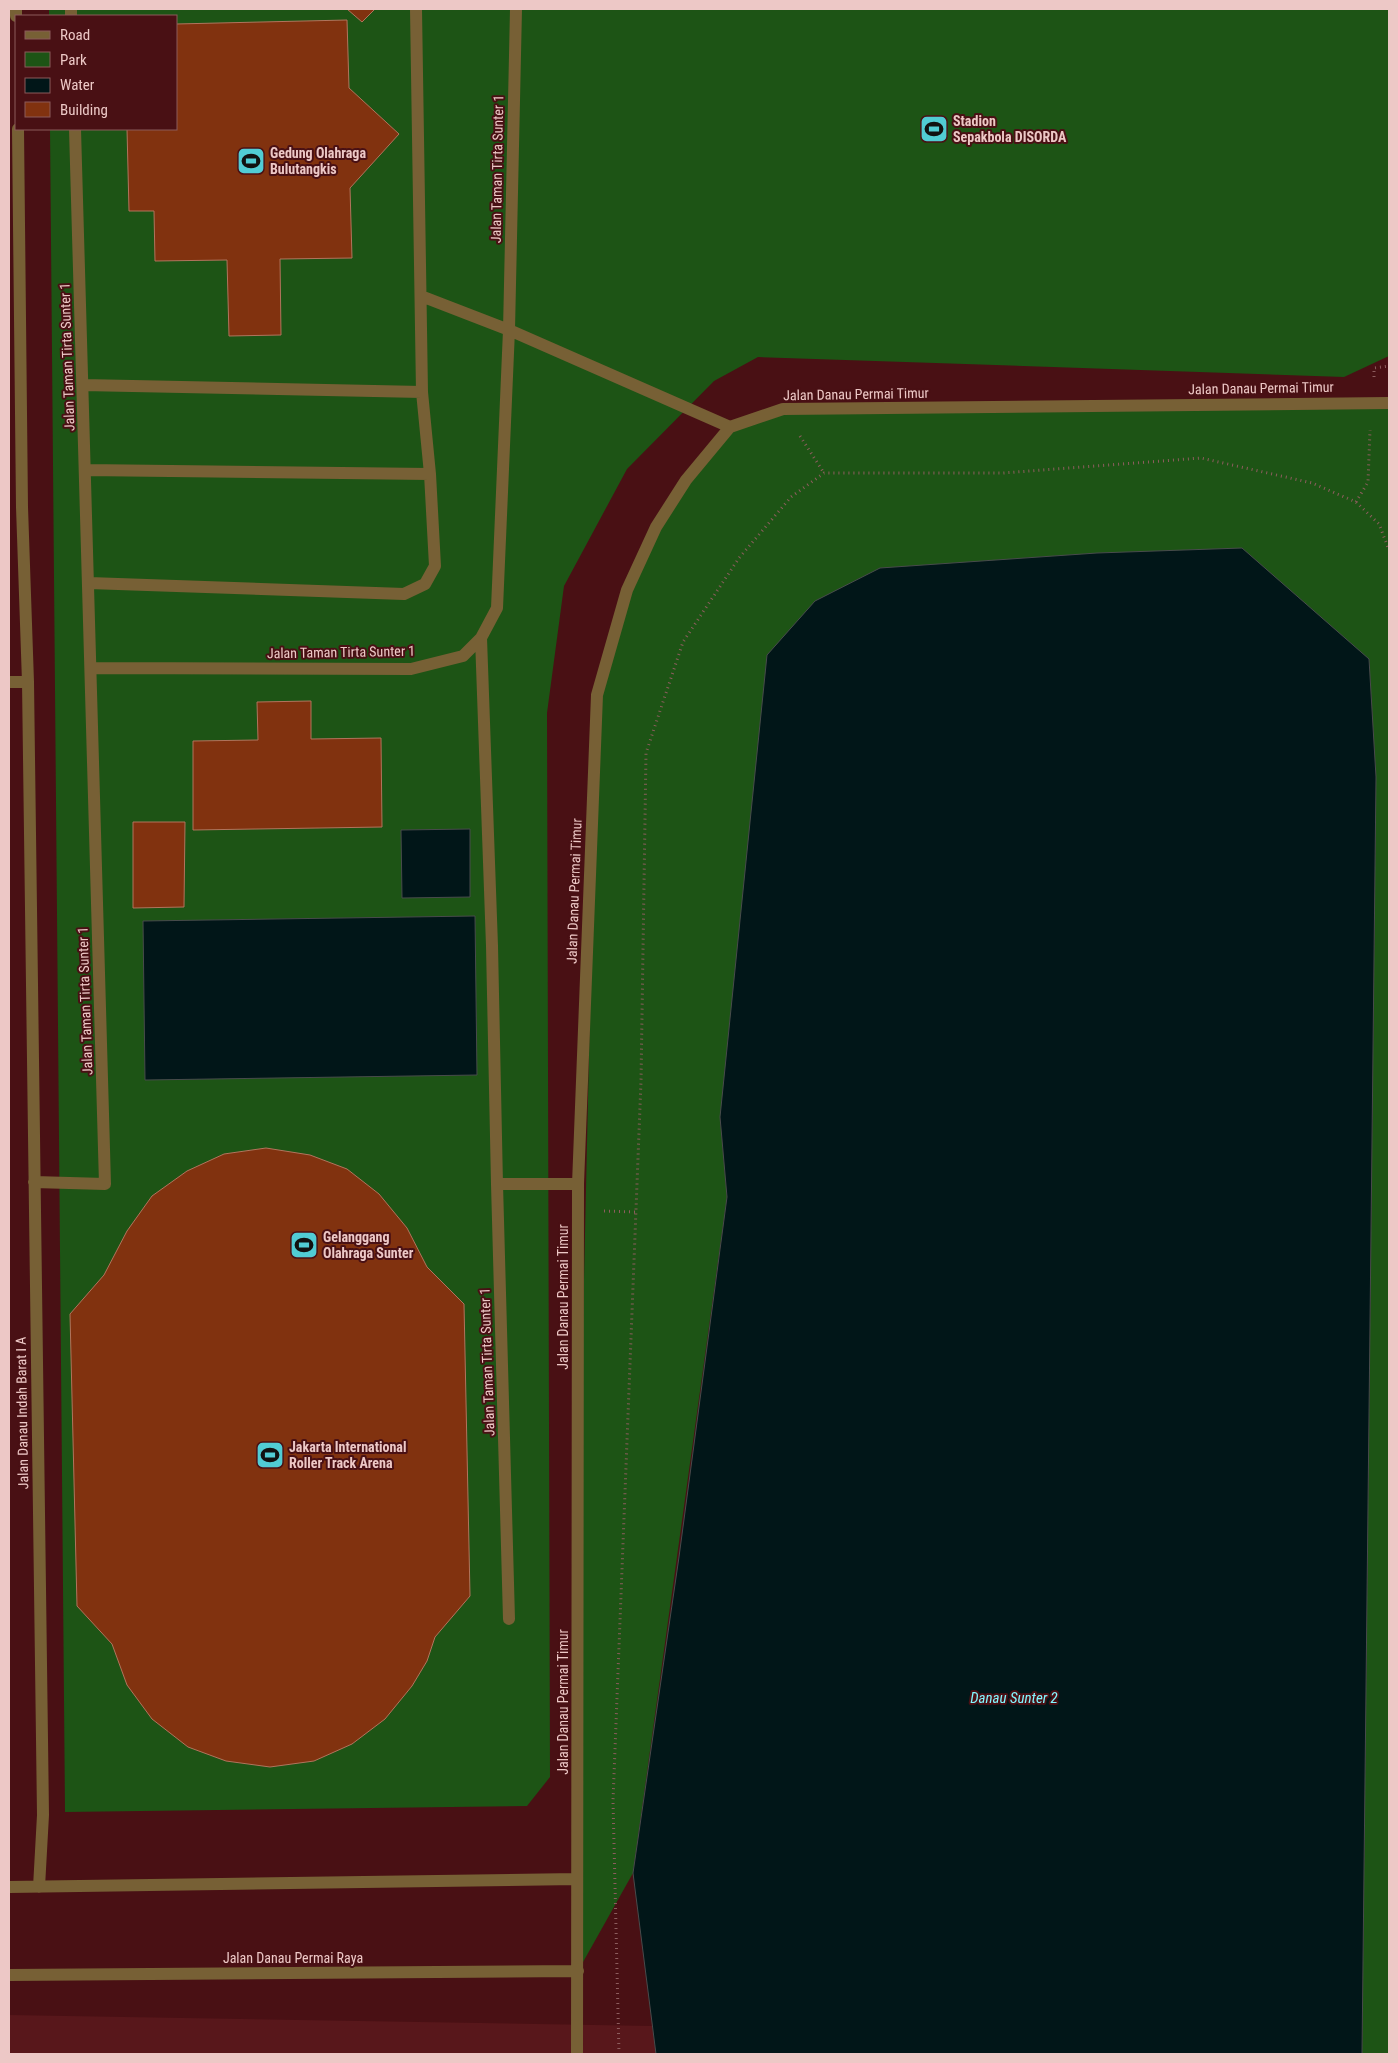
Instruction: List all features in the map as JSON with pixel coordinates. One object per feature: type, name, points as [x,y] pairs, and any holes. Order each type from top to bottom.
[{"type":"street","points":[[89,583],[404,594],[425,584],[435,566],[430,474],[422,392],[416,9]]},
{"type":"street","name":"Jalan Taman Tirta Sunter 1","points":[[91,668],[411,669],[463,656],[481,638],[497,608],[509,330],[516,9]]},
{"type":"street","name":"Jalan Danau Indah Barat I A","points":[[18,130],[22,507],[28,682],[43,1815],[39,1887]]},
{"type":"street","name":"Jalan Taman Tirta Sunter 1","points":[[34,1182],[105,1184],[75,130]]},
{"type":"street","points":[[421,296],[509,330],[730,427]]},
{"type":"street","points":[[83,385],[422,392]]},
{"type":"street","name":"Jalan Danau Permai Timur","points":[[577,2054],[578,1184],[597,696],[627,590],[656,526],[686,480],[730,427],[783,409],[1389,403]]},
{"type":"street","points":[[85,470],[430,474]]},
{"type":"street","name":"Jalan Taman Tirta Sunter 1","points":[[481,638],[492,946],[510,1619]]},
{"type":"street","points":[[9,682],[28,682]]},
{"type":"street","points":[[497,1184],[578,1184]]},
{"type":"street","points":[[9,1887],[577,1879]]},
{"type":"street","name":"Jalan Danau Permai Raya","points":[[9,1975],[578,1972]]},
{"type":"path","points":[[1356,502],[1368,482],[1371,403]]},
{"type":"path","points":[[783,409],[824,473]]},
{"type":"path","points":[[619,2054],[613,1801],[641,1081],[646,753],[683,642],[739,558],[791,497],[824,473],[1003,473],[1201,458],[1312,483],[1356,502],[1379,524],[1389,550]]},
{"type":"shaded area","points":[[9,2015],[652,2026],[656,2054],[9,2054]]},
{"type":"green space","name":"Gelanggang Olahraga Sunter","points":[[49,9],[1389,9],[1389,356],[1344,377],[758,357],[714,381],[627,469],[564,586],[547,713],[550,1777],[527,1806],[65,1812],[50,130],[178,130],[178,15],[49,15]]},
{"type":"green space","points":[[1389,403],[1389,2054],[1362,2054],[1376,777],[1369,660],[720,1117],[727,1197],[633,1873],[578,1971],[579,1504],[597,695],[627,590],[686,480],[730,427],[783,409]]},
{"type":"water","name":"Danau Sunter 2","points":[[1242,548],[1369,659],[1376,777],[1362,2054],[656,2054],[633,1873],[679,1557],[727,1197],[720,1117],[767,655],[815,601],[880,568],[1097,553]]},
{"type":"water","points":[[470,829],[470,897],[402,898],[401,830]]},
{"type":"water","points":[[475,916],[477,1075],[145,1080],[143,921]]},
{"type":"building","points":[[347,9],[375,9],[362,22]]},
{"type":"building","name":"Gedung Olahraga Bulutangkis","points":[[347,20],[349,88],[399,134],[350,188],[352,258],[280,259],[281,335],[229,336],[227,260],[155,261],[154,211],[129,211],[127,130],[178,130],[178,24]]},
{"type":"building","points":[[311,701],[311,739],[381,738],[382,827],[193,830],[193,741],[258,740],[257,702]]},
{"type":"building","points":[[133,822],[185,822],[184,907],[133,908]]},
{"type":"building","name":"Jakarta International Roller Track Arena","points":[[266,1148],[310,1155],[347,1169],[379,1194],[407,1228],[427,1267],[464,1304],[470,1596],[435,1637],[427,1661],[412,1686],[385,1719],[352,1744],[314,1761],[270,1767],[226,1761],[188,1747],[152,1719],[127,1685],[112,1644],[77,1606],[70,1314],[104,1275],[127,1231],[152,1196],[187,1171],[224,1154]]},
{"type":"place","name":"Stadion Sepakbola DISORDA","points":[[934,129]]},
{"type":"place","name":"Gedung Olahraga Bulutangkis","points":[[251,161]]},
{"type":"place","name":"Gelanggang Olahraga Sunter","points":[[304,1245]]},
{"type":"place","name":"Jakarta International Roller Track Arena","points":[[270,1455]]}]
